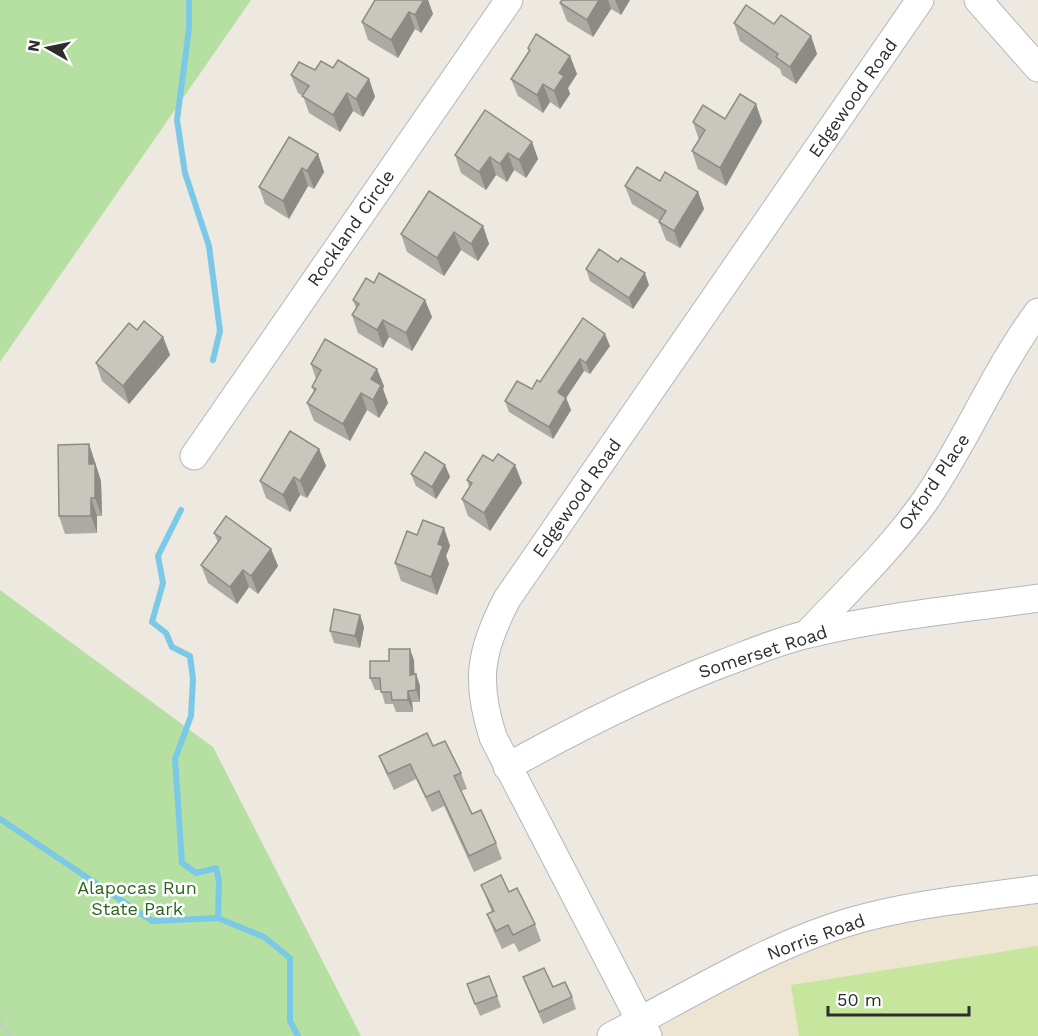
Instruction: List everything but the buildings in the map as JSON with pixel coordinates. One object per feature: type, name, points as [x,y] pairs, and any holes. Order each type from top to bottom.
[{"type":"street","name":"Rockland Circle","points":[[194,456],[509,0]]},
{"type":"street","name":"Edgewood Road","points":[[644,1028],[493,737],[483,698],[482,672],[485,649],[507,599],[920,0]]},
{"type":"street","points":[[978,0],[1038,68]]},
{"type":"street","name":"Oxford Place","points":[[807,634],[896,538],[925,502],[965,436],[1010,353],[1038,312]]},
{"type":"street","name":"Somerset Road","points":[[507,766],[638,699],[754,652],[807,634],[868,622],[1038,598]]},
{"type":"street","name":"Norris Road","points":[[611,1036],[644,1028],[761,957],[840,925],[911,908],[1038,889]]},
{"type":"path","points":[[0,1022],[11,1036]]},
{"type":"shaded area","points":[[1038,889],[1038,1036],[648,1036],[640,1021],[761,957]]},
{"type":"green space","points":[[0,0],[251,0],[0,362]]},
{"type":"green space","name":"Alapocas Run State Park","points":[[0,590],[213,747],[361,1036],[0,1036]]},
{"type":"green space","points":[[1038,946],[1038,1036],[799,1036],[791,985]]},
{"type":"waterway","points":[[189,0],[189,29],[177,120],[185,173],[209,246],[220,331],[213,360]]},
{"type":"waterway","points":[[181,510],[158,556],[163,583],[152,622],[166,633],[172,647],[190,656],[193,679],[191,716],[175,759],[182,863],[196,873],[216,868],[219,881],[218,918]]},
{"type":"waterway","points":[[0,819],[152,921],[218,918],[264,937],[290,958],[290,1021],[298,1036]]}]
